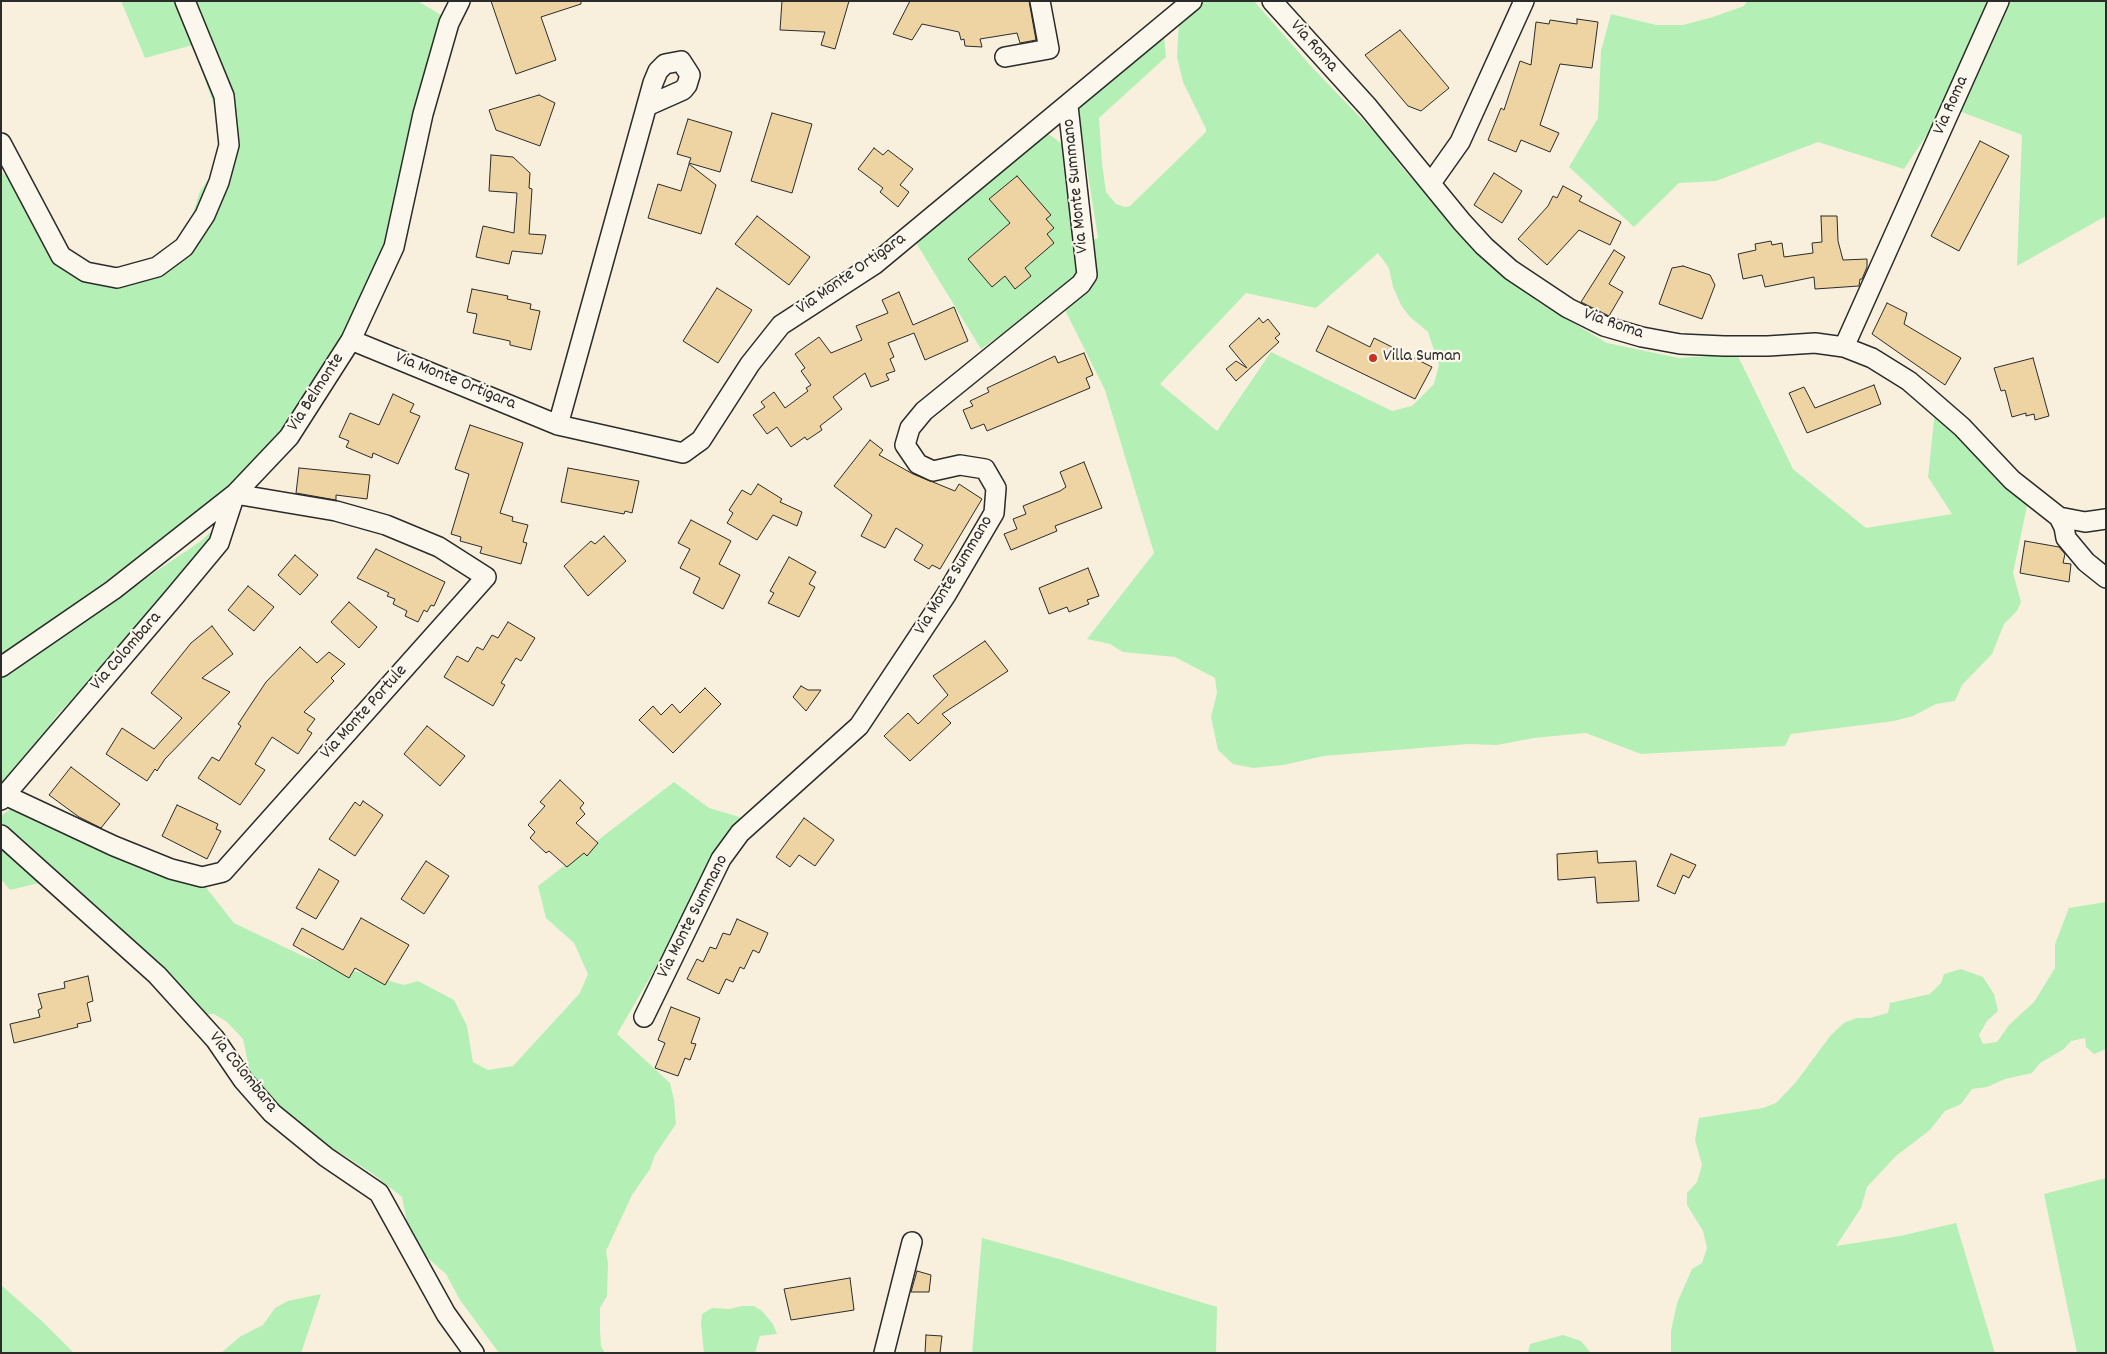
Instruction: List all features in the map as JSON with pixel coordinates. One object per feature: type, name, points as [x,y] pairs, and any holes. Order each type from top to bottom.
[{"type":"street","points":[[1,144],[61,256],[86,272],[117,278],[157,267],[184,247],[205,215],[219,182],[229,145],[224,96],[185,1]]},
{"type":"street","name":"Via Belmonte","points":[[1,667],[113,590],[235,494],[289,437],[351,340],[394,247],[423,114],[449,23],[460,1]]},
{"type":"street","points":[[1005,57],[1049,49],[1040,1]]},
{"type":"street","name":"Via Monte Ortigara","points":[[351,340],[558,424],[683,453],[693,448],[701,440],[750,364],[781,325],[875,264],[1037,128],[1068,106],[1192,1]]},
{"type":"street","name":"Via Roma","points":[[1272,1],[1368,107],[1484,246],[1511,270],[1568,308],[1604,326],[1642,337],[1680,344],[1768,346],[1815,343],[1844,348],[1872,358],[1909,381],[1962,426],[2012,480],[2059,517]]},
{"type":"street","points":[[1432,183],[1460,142],[1524,1]]},
{"type":"street","name":"Via Roma","points":[[1844,348],[1999,1]]},
{"type":"street","points":[[558,424],[648,106]]},
{"type":"street","name":"Via Monte Summano","points":[[644,1017],[720,860],[740,833],[859,726],[946,595],[994,513],[996,488],[985,470],[960,465],[933,471],[918,464],[905,445],[910,428],[924,411],[965,380],[1082,284],[1087,275],[1068,106]]},
{"type":"street","name":"Via Monte Portule","points":[[3,798],[170,868],[202,877],[223,872],[486,577],[439,547],[386,524],[336,511],[235,494]]},
{"type":"street","name":"Via Colombara","points":[[3,798],[219,543],[235,494]]},
{"type":"street","points":[[2106,519],[2084,522],[2059,517],[2066,538],[2086,562],[2106,578]]},
{"type":"street","name":"Via Colombara","points":[[1,835],[158,975],[215,1039],[242,1080],[272,1113],[326,1156],[379,1193],[446,1314],[474,1353]]},
{"type":"street","points":[[884,1353],[912,1242]]},
{"type":"green space","points":[[121,1],[418,1],[446,18],[430,78],[420,180],[405,228],[311,387],[252,471],[190,529],[1,657],[1,172],[9,178],[65,249],[103,275],[151,264],[172,245],[190,223],[200,191],[215,170],[221,126],[193,45],[145,58]]},
{"type":"green space","points":[[1199,1],[1254,1],[1310,65],[1377,135],[1405,171],[1475,247],[1538,302],[1607,343],[1679,358],[1737,354],[1793,469],[1866,528],[1952,514],[1928,477],[1935,411],[2027,506],[2013,573],[2021,602],[2017,611],[2004,624],[1992,654],[1962,685],[1955,701],[1936,704],[1913,716],[1894,721],[1791,734],[1785,746],[1641,754],[1586,733],[1534,738],[1497,745],[1468,744],[1324,756],[1283,765],[1253,768],[1233,764],[1218,750],[1211,717],[1217,693],[1215,678],[1175,657],[1123,652],[1110,644],[1087,639],[1154,553],[1105,390],[1057,294],[981,349],[910,233],[1039,127],[1069,149],[1078,243],[1098,238],[1078,111],[1083,101],[1164,36],[1166,57],[1099,118],[1106,192],[1116,204],[1125,207],[1130,206],[1206,132],[1183,82],[1177,57],[1179,22]],"holes":[[[1378,253],[1389,268],[1393,287],[1401,305],[1410,317],[1428,332],[1439,365],[1434,384],[1412,406],[1392,411],[1271,352],[1217,431],[1160,384],[1246,293],[1316,308]]]},
{"type":"green space","points":[[1747,1],[2106,1],[2106,216],[2017,266],[2022,135],[1946,106],[1904,169],[1818,142],[1716,181],[1679,183],[1634,227],[1569,167],[1598,118],[1601,51],[1611,14],[1656,25],[1683,25],[1744,6]]},
{"type":"green space","points":[[233,511],[195,573],[57,715],[1,802],[1,676],[201,541]]},
{"type":"green space","points":[[674,782],[709,808],[743,818],[617,1034],[670,1083],[676,1124],[655,1155],[650,1169],[632,1195],[606,1251],[608,1263],[607,1296],[600,1308],[601,1346],[605,1353],[499,1353],[460,1300],[446,1274],[424,1255],[407,1223],[402,1197],[373,1174],[342,1154],[302,1136],[251,1077],[243,1039],[227,1022],[214,1014],[190,1015],[163,965],[60,878],[10,890],[1,879],[1,816],[13,807],[197,876],[234,923],[305,957],[404,985],[418,981],[454,1000],[467,1026],[473,1062],[488,1070],[513,1066],[580,993],[588,974],[574,943],[546,918],[538,886]]},
{"type":"green space","points":[[2106,902],[2106,1049],[2094,1054],[2086,1047],[2085,1038],[2071,1041],[2064,1049],[2040,1063],[2032,1073],[2005,1079],[1987,1087],[1972,1089],[1961,1104],[1945,1111],[1930,1130],[1896,1156],[1867,1187],[1861,1208],[1836,1246],[1900,1236],[1956,1223],[1995,1353],[1671,1353],[1671,1331],[1677,1303],[1692,1269],[1702,1263],[1707,1248],[1703,1231],[1687,1205],[1687,1193],[1697,1182],[1702,1165],[1695,1140],[1699,1118],[1763,1108],[1776,1103],[1796,1082],[1831,1035],[1844,1023],[1856,1018],[1870,1018],[1888,1013],[1890,1003],[1930,994],[1941,983],[1944,974],[1961,969],[1983,977],[1994,994],[1998,1011],[1987,1021],[1979,1035],[1983,1044],[1997,1042],[2009,1025],[2034,1002],[2055,968],[2055,944],[2069,908]]},
{"type":"green space","points":[[2106,1178],[2106,1353],[2077,1353],[2044,1194]]},
{"type":"green space","points":[[982,1238],[1063,1260],[1217,1307],[1216,1353],[972,1353]]},
{"type":"green space","points":[[1,1285],[43,1322],[74,1353],[1,1353]]},
{"type":"green space","points":[[321,1294],[301,1353],[221,1353],[241,1336],[263,1325],[275,1308],[288,1301]]},
{"type":"green space","points":[[754,1306],[762,1311],[773,1324],[777,1334],[760,1336],[755,1353],[704,1353],[701,1324],[702,1314],[712,1308],[730,1309]]},
{"type":"green space","points":[[1563,1335],[1581,1341],[1591,1353],[1528,1353],[1530,1344]]},
{"type":"building","points":[[491,1],[581,1],[581,4],[541,17],[556,60],[516,74]]},
{"type":"building","points":[[782,1],[849,1],[835,49],[821,45],[825,32],[780,30]]},
{"type":"building","points":[[910,1],[1029,1],[1036,40],[1020,43],[1017,33],[980,39],[982,47],[965,46],[964,39],[961,40],[959,32],[922,24],[912,40],[893,34]]},
{"type":"building","points":[[1577,19],[1598,22],[1592,68],[1560,64],[1540,125],[1559,133],[1550,152],[1521,140],[1516,152],[1488,140],[1501,108],[1504,110],[1520,61],[1531,65],[1536,22],[1549,24],[1550,20],[1577,24]]},
{"type":"building","points":[[1400,30],[1449,88],[1421,111],[1408,106],[1365,55]]},
{"type":"building","points":[[539,95],[555,103],[540,146],[496,130],[489,110]]},
{"type":"building","points":[[772,113],[812,124],[792,193],[751,181]]},
{"type":"building","points":[[688,119],[732,132],[720,172],[689,163],[691,158],[677,154]]},
{"type":"building","points":[[1980,141],[2009,156],[1959,251],[1931,236]]},
{"type":"building","points":[[874,148],[883,155],[888,150],[913,169],[900,185],[909,192],[898,207],[880,192],[883,188],[858,169]]},
{"type":"building","points":[[491,155],[513,157],[530,173],[529,188],[532,189],[529,234],[546,235],[542,254],[512,251],[509,264],[476,257],[483,226],[514,233],[517,193],[489,191]]},
{"type":"building","points":[[689,164],[716,185],[701,234],[648,218],[658,184],[681,191]]},
{"type":"building","points":[[1494,173],[1522,191],[1502,223],[1474,205]]},
{"type":"building","points":[[1017,176],[1051,215],[1046,219],[1054,228],[1047,234],[1054,243],[1025,268],[1031,276],[1015,289],[1005,276],[992,287],[968,259],[1010,223],[989,199]]},
{"type":"building","points":[[1563,186],[1582,196],[1579,201],[1621,222],[1610,245],[1579,230],[1547,265],[1518,239],[1548,206],[1553,196],[1557,198]]},
{"type":"building","points":[[757,216],[810,257],[789,285],[735,244]]},
{"type":"building","points":[[1821,216],[1837,216],[1838,241],[1843,260],[1867,259],[1867,267],[1862,279],[1860,279],[1859,286],[1815,289],[1814,277],[1765,287],[1762,275],[1743,279],[1738,254],[1756,250],[1755,244],[1771,241],[1772,245],[1782,243],[1784,257],[1813,253],[1812,243],[1822,242]]},
{"type":"building","points":[[1614,250],[1625,257],[1609,284],[1623,292],[1609,316],[1581,302]]},
{"type":"building","points":[[1683,266],[1710,275],[1715,285],[1702,319],[1659,304],[1672,268]]},
{"type":"building","points":[[717,288],[752,310],[718,363],[683,341]]},
{"type":"building","points":[[472,289],[508,296],[507,299],[531,304],[530,309],[540,311],[531,350],[510,345],[510,341],[473,333],[477,314],[467,312]]},
{"type":"building","points":[[899,292],[913,325],[954,307],[968,341],[925,360],[914,333],[888,343],[894,357],[890,359],[895,371],[886,374],[889,380],[871,387],[865,373],[833,397],[842,409],[820,426],[822,430],[807,440],[805,437],[791,447],[777,427],[767,434],[753,415],[765,407],[761,402],[774,392],[785,408],[808,391],[806,388],[811,385],[801,371],[805,368],[795,354],[819,337],[831,353],[862,340],[856,326],[888,313],[882,300]]},
{"type":"building","points":[[1887,303],[1907,313],[1904,324],[1961,358],[1945,385],[1872,334]]},
{"type":"building","points":[[1259,318],[1263,323],[1268,319],[1280,334],[1275,338],[1279,342],[1236,381],[1226,369],[1236,361],[1247,368],[1229,346]]},
{"type":"building","name":"Villa Suman","points":[[1328,326],[1370,347],[1374,338],[1432,367],[1415,399],[1316,351]]},
{"type":"building","points":[[1084,353],[1093,375],[1086,378],[1090,388],[987,431],[984,424],[971,429],[963,410],[973,406],[970,401],[989,392],[987,388],[1055,356],[1058,363]]},
{"type":"building","points":[[2033,358],[2049,416],[2035,420],[2034,414],[2026,416],[2026,413],[2012,417],[2005,390],[2001,391],[1994,368]]},
{"type":"building","points":[[1874,385],[1881,404],[1807,433],[1789,393],[1804,387],[1815,408]]},
{"type":"building","points":[[393,394],[414,404],[410,412],[420,416],[398,464],[373,453],[372,458],[346,447],[349,441],[339,437],[350,413],[379,425]]},
{"type":"building","points":[[470,425],[523,443],[500,513],[513,517],[512,521],[528,525],[523,542],[527,543],[521,564],[480,553],[482,547],[460,541],[461,537],[451,534],[469,474],[455,469]]},
{"type":"building","points":[[870,440],[883,450],[879,455],[913,474],[955,491],[959,484],[982,499],[940,569],[932,565],[929,569],[914,560],[923,545],[896,528],[885,548],[861,536],[872,515],[834,486]]},
{"type":"building","points":[[1084,462],[1102,508],[1055,526],[1057,531],[1011,550],[1004,534],[1017,529],[1013,519],[1026,514],[1023,506],[1066,487],[1060,472]]},
{"type":"building","points":[[299,468],[370,475],[367,499],[336,495],[336,500],[296,493]]},
{"type":"building","points":[[568,468],[639,481],[632,513],[625,511],[624,514],[561,502]]},
{"type":"building","points":[[758,484],[782,499],[780,502],[802,512],[797,526],[773,515],[757,540],[727,523],[733,513],[729,510],[742,490],[751,495]]},
{"type":"building","points":[[691,520],[731,541],[719,564],[740,575],[723,609],[693,593],[700,578],[680,568],[690,549],[678,543]]},
{"type":"building","points":[[604,536],[626,561],[588,596],[564,566],[591,541],[595,544]]},
{"type":"building","points":[[2025,541],[2059,547],[2065,554],[2063,563],[2071,564],[2069,582],[2020,573]]},
{"type":"building","points":[[376,549],[445,582],[434,606],[431,605],[427,612],[424,610],[418,622],[405,616],[407,611],[393,604],[395,599],[387,596],[389,593],[357,578]]},
{"type":"building","points":[[295,555],[318,575],[300,595],[278,575]]},
{"type":"building","points":[[789,557],[816,572],[809,584],[815,587],[799,617],[768,603],[774,593],[770,591]]},
{"type":"building","points":[[1088,568],[1099,596],[1087,600],[1089,604],[1069,612],[1067,607],[1049,614],[1039,588]]},
{"type":"building","points":[[248,586],[274,607],[254,631],[228,610]]},
{"type":"building","points":[[349,602],[377,627],[359,648],[331,622]]},
{"type":"building","points":[[508,622],[535,638],[521,661],[516,658],[501,683],[505,685],[493,706],[444,677],[457,656],[468,662],[477,647],[483,650],[492,635],[498,638]]},
{"type":"building","points":[[212,626],[233,654],[202,678],[230,692],[165,759],[157,771],[155,769],[147,781],[106,754],[122,728],[154,749],[182,718],[151,693],[191,643]]},
{"type":"building","points":[[985,641],[1008,671],[942,714],[951,723],[910,761],[884,736],[908,713],[918,724],[948,695],[933,676]]},
{"type":"building","points":[[300,647],[317,663],[329,652],[345,664],[331,678],[334,681],[304,712],[315,719],[307,730],[312,733],[298,754],[272,737],[255,764],[265,770],[240,805],[198,778],[212,757],[219,761],[241,726],[238,724],[266,682]]},
{"type":"building","points":[[801,686],[808,690],[821,690],[806,711],[793,697]]},
{"type":"building","points":[[705,688],[721,704],[673,753],[639,720],[653,706],[661,715],[672,704],[680,713]]},
{"type":"building","points":[[427,726],[465,756],[440,786],[404,754]]},
{"type":"building","points":[[71,767],[120,804],[101,828],[79,817],[49,795]]},
{"type":"building","points":[[560,780],[584,803],[580,808],[585,814],[576,823],[598,843],[587,856],[584,853],[567,867],[549,851],[546,853],[530,838],[535,832],[528,825],[545,806],[540,802]]},
{"type":"building","points":[[363,801],[383,815],[355,856],[329,839],[355,802],[360,806]]},
{"type":"building","points":[[177,805],[218,824],[216,829],[221,831],[207,859],[162,836]]},
{"type":"building","points":[[804,818],[834,840],[815,866],[799,855],[790,867],[776,857]]},
{"type":"building","points":[[1597,851],[1598,863],[1636,861],[1639,901],[1597,903],[1595,877],[1558,880],[1557,854]]},
{"type":"building","points":[[1671,854],[1696,865],[1689,878],[1683,875],[1675,894],[1657,886]]},
{"type":"building","points":[[426,861],[449,876],[424,914],[401,899]]},
{"type":"building","points":[[319,869],[339,881],[316,919],[296,908]]},
{"type":"building","points":[[361,918],[409,945],[385,985],[355,968],[349,978],[293,945],[302,928],[343,950]]},
{"type":"building","points":[[737,919],[768,933],[759,953],[753,950],[744,969],[740,967],[733,982],[726,979],[719,994],[687,979],[697,959],[703,962],[710,947],[716,949],[723,933],[730,935]]},
{"type":"building","points":[[88,976],[93,1001],[87,1003],[91,1021],[77,1024],[78,1027],[14,1043],[10,1024],[40,1017],[38,1010],[42,1008],[38,994],[65,988],[64,982]]},
{"type":"building","points":[[671,1007],[700,1018],[691,1043],[696,1044],[690,1060],[685,1058],[678,1076],[655,1068],[665,1043],[658,1040]]},
{"type":"building","points":[[917,1271],[931,1275],[929,1292],[911,1292]]},
{"type":"building","points":[[850,1278],[854,1310],[791,1320],[784,1289]]},
{"type":"building","points":[[926,1335],[942,1336],[940,1353],[925,1353]]},
{"type":"place","name":"Villa Suman","points":[[1373,358]]}]
